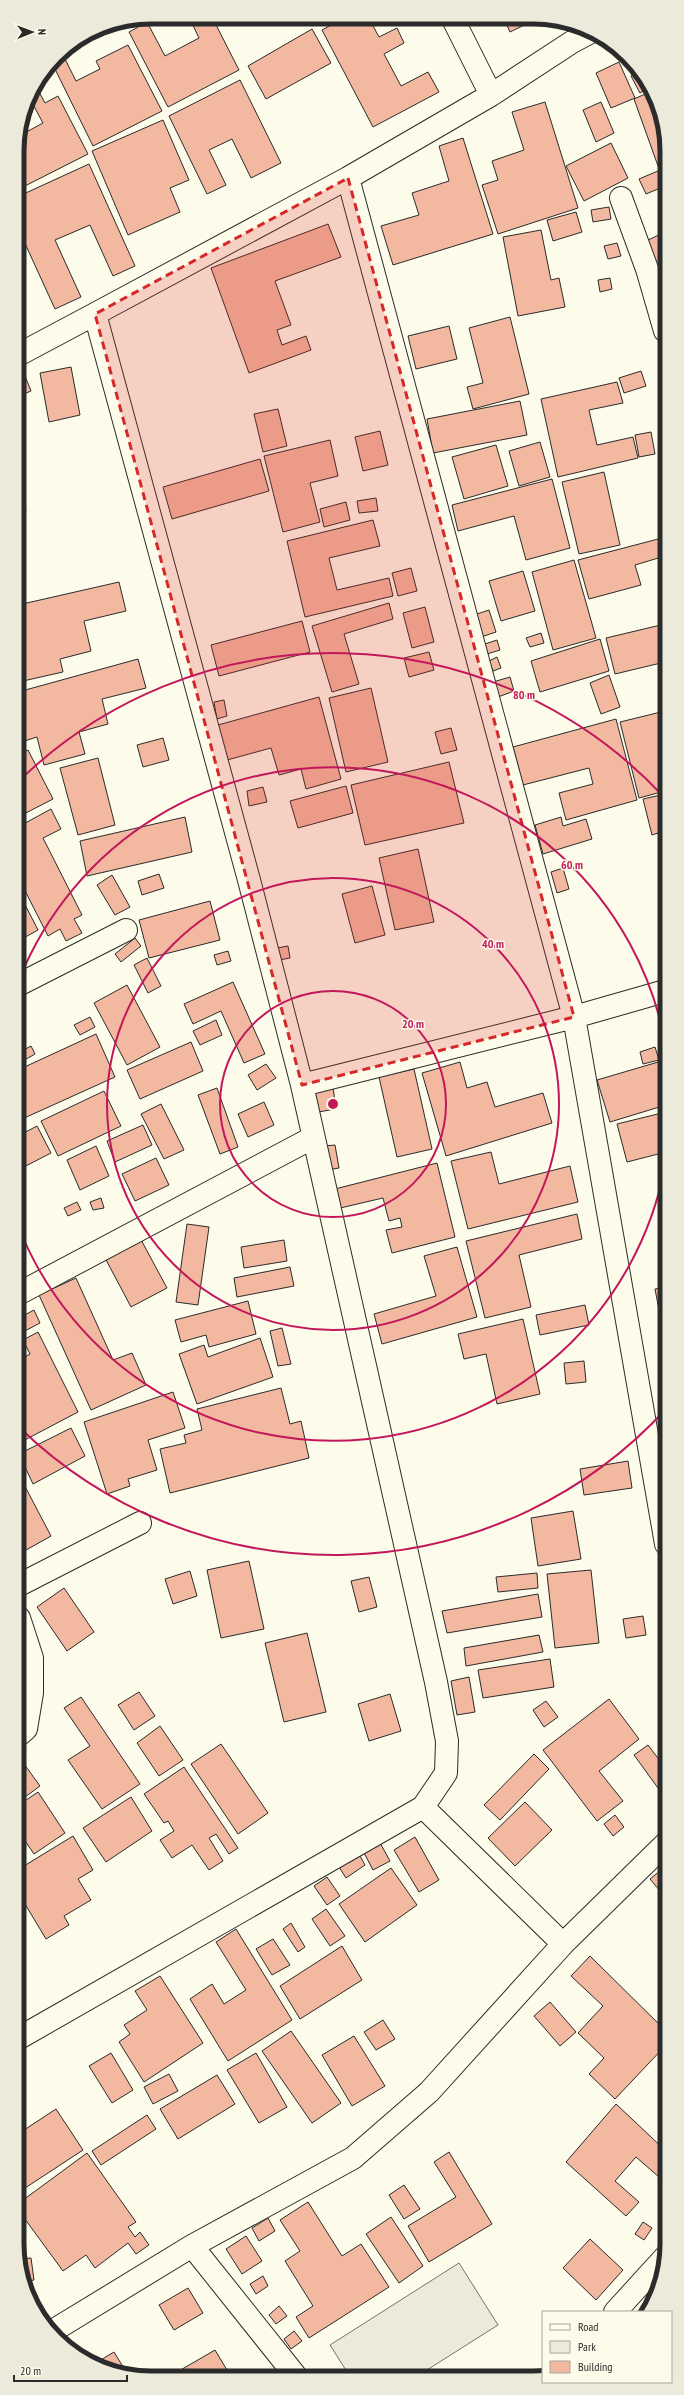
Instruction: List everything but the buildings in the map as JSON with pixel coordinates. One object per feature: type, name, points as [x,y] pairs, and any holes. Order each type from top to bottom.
[{"type":"street","points":[[455,24],[491,95]]},
{"type":"street","points":[[24,352],[348,178],[491,95],[572,42],[585,36]]},
{"type":"street","points":[[348,178],[574,1017],[660,1510]]},
{"type":"street","points":[[621,198],[647,269],[660,313]]},
{"type":"street","points":[[24,2035],[423,1807],[446,1773],[446,1741],[436,1682],[312,1138],[302,1085],[249,880],[95,314]]},
{"type":"street","points":[[24,982],[126,930]]},
{"type":"street","points":[[302,1085],[574,1017],[660,992]]},
{"type":"street","points":[[24,1291],[312,1138]]},
{"type":"street","points":[[24,1582],[140,1522]]},
{"type":"street","points":[[24,1633],[32,1658],[32,1693],[26,1729],[24,1731]]},
{"type":"street","points":[[423,1807],[563,1944]]},
{"type":"street","points":[[56,2329],[192,2246],[353,2158],[429,2092],[563,1944],[660,1849]]},
{"type":"street","points":[[192,2246],[290,2371]]},
{"type":"street","points":[[616,2311],[659,2264]]},
{"type":"highlighted area","points":[[348,178],[574,1017],[302,1085],[95,314]]},
{"type":"green space","points":[[459,2263],[498,2325],[425,2371],[346,2371],[330,2345]]}]
